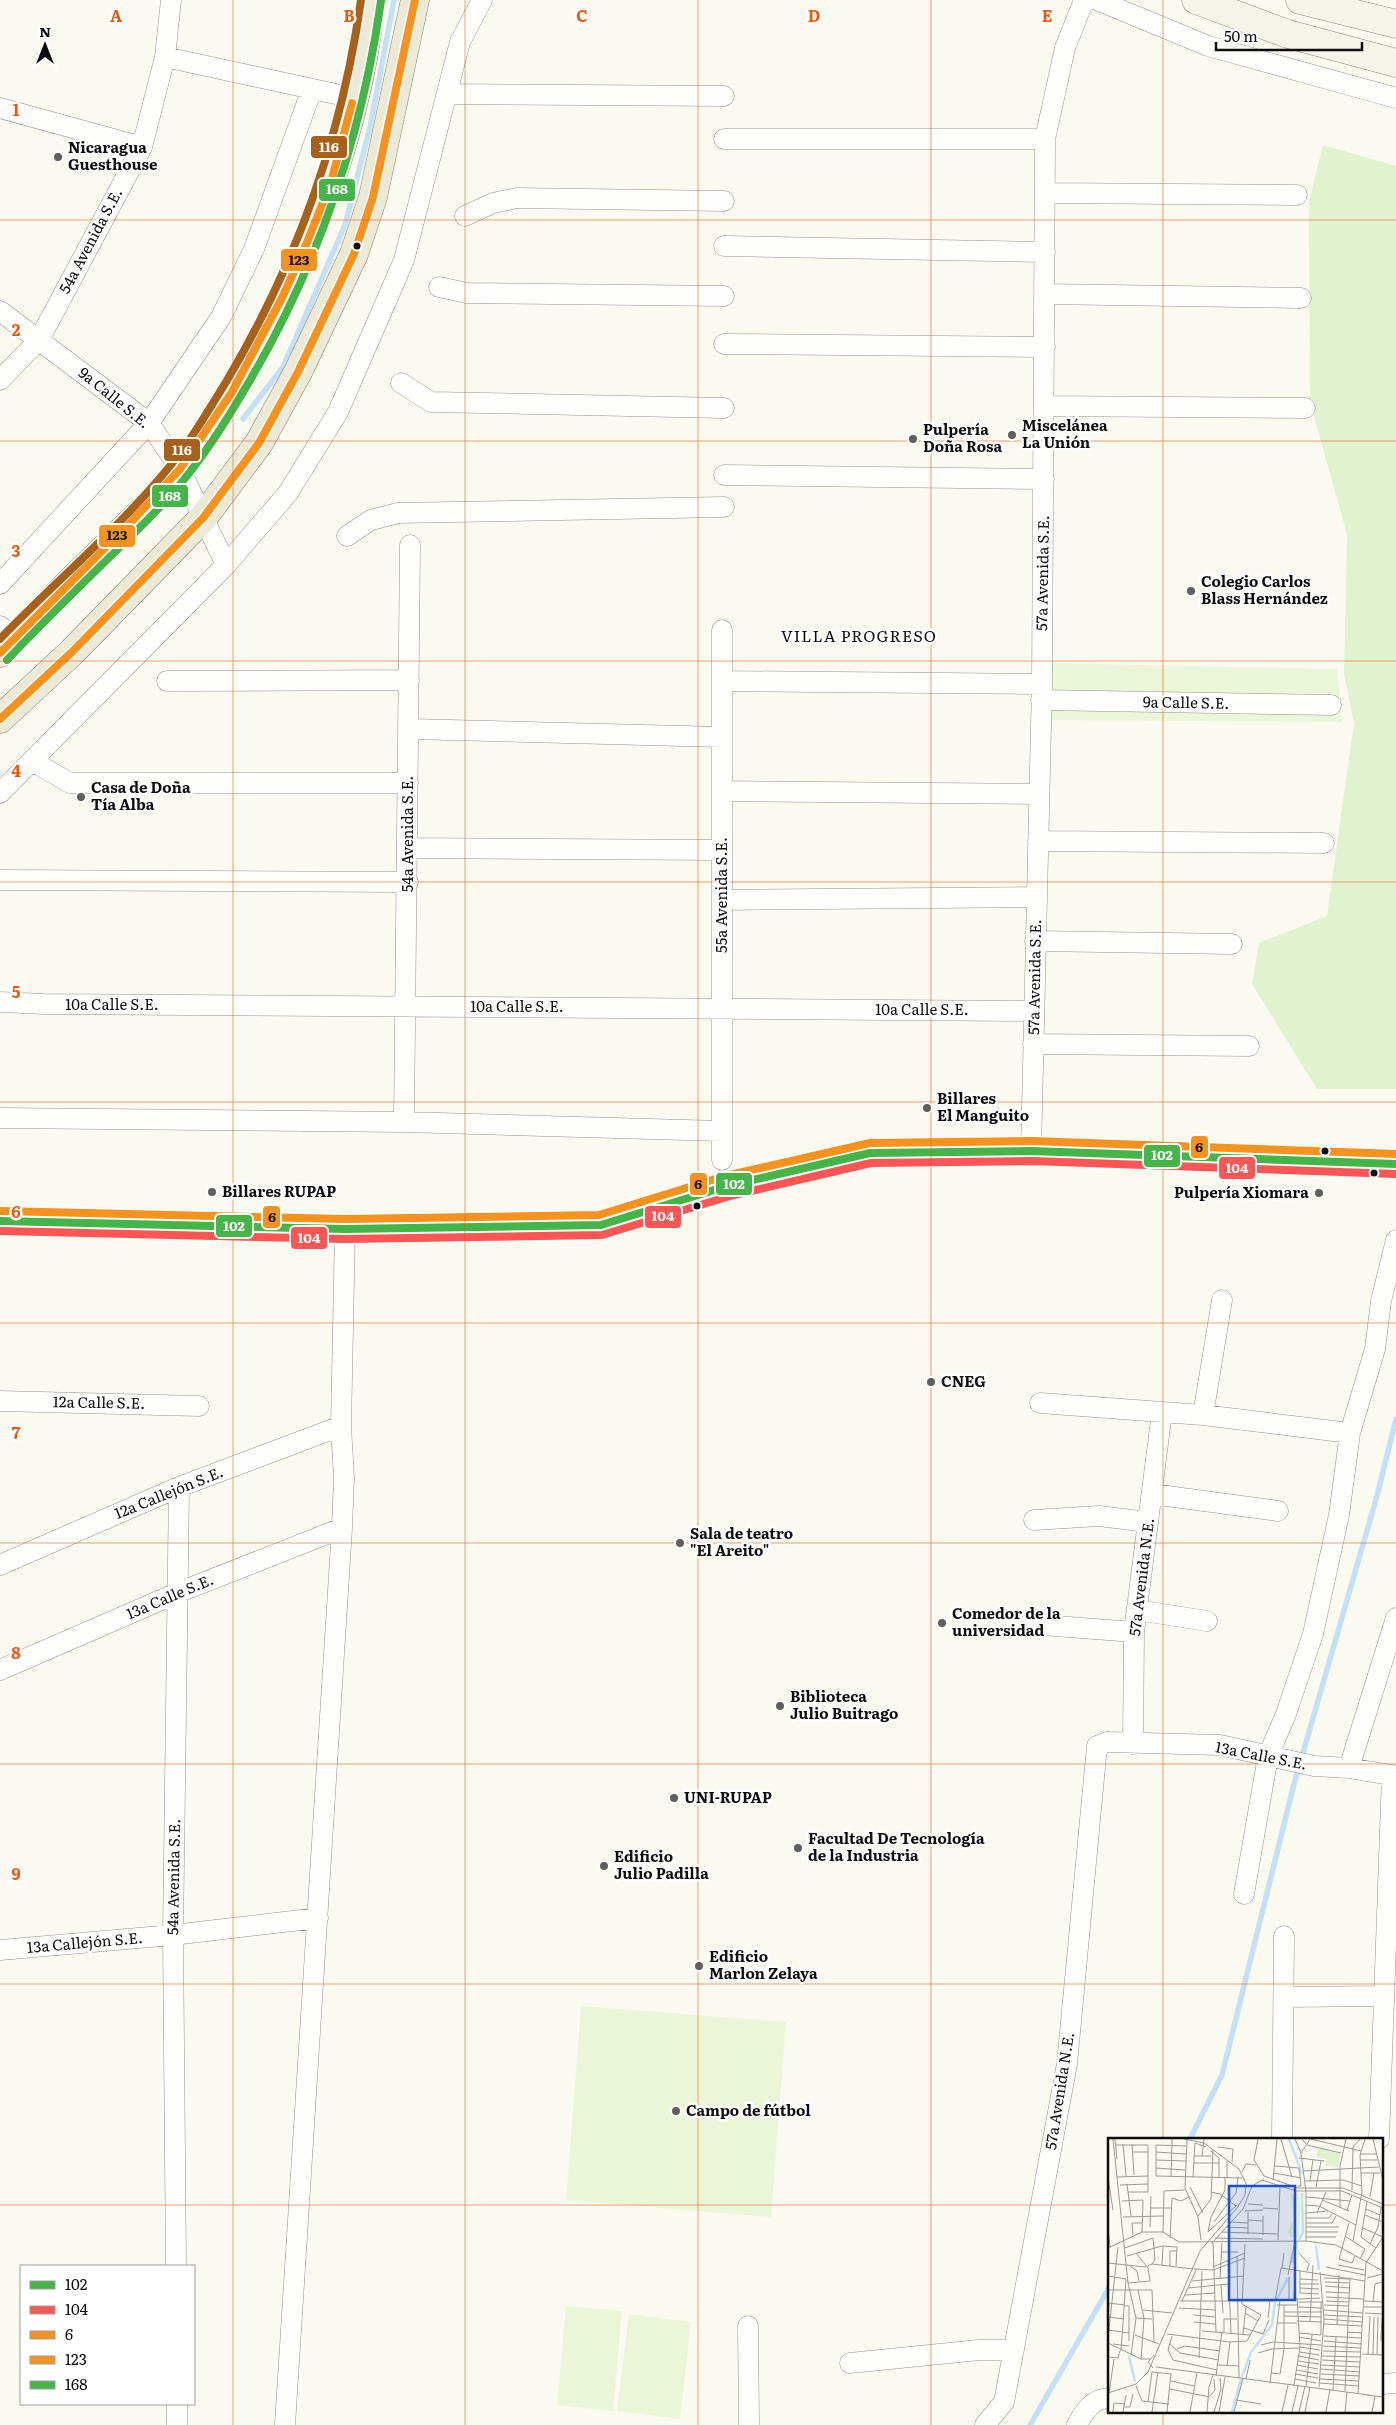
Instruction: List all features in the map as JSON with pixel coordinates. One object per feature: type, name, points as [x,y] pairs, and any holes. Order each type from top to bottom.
[{"type":"main road","points":[[358,0],[367,44]]},
{"type":"main road","points":[[4,640],[133,520],[180,469],[232,392],[282,298],[331,182],[367,44],[371,0]]},
{"type":"main road","points":[[0,719],[72,652],[203,518],[259,444],[307,355],[354,254],[373,197],[415,0]]},
{"type":"main road","points":[[404,49],[434,0]]},
{"type":"main road","points":[[1196,0],[1288,34],[1396,63]]},
{"type":"main road","points":[[1300,0],[1396,24]]},
{"type":"street","name":"54a Avenida S.E.","points":[[0,380],[39,340],[142,147],[165,57],[171,0]]},
{"type":"street","points":[[0,793],[226,565],[288,493],[338,412],[404,260],[460,42],[482,0]]},
{"type":"street","name":"57a Avenida S.E.","points":[[1031,1151],[1042,692],[1045,347],[1044,139],[1052,98],[1066,48],[1084,0]]},
{"type":"street","points":[[1097,0],[1208,46],[1396,98]]},
{"type":"street","points":[[165,57],[354,98]]},
{"type":"street","points":[[0,584],[149,423],[225,309],[254,249],[312,89]]},
{"type":"street","points":[[447,94],[724,96]]},
{"type":"street","points":[[0,108],[142,147]]},
{"type":"street","points":[[724,139],[1044,139]]},
{"type":"street","points":[[1044,193],[1297,195]]},
{"type":"street","points":[[464,216],[493,203],[517,198],[724,201]]},
{"type":"street","points":[[724,246],[1045,252]]},
{"type":"street","points":[[439,287],[467,293],[724,296]]},
{"type":"street","points":[[1045,294],[1301,298]]},
{"type":"street","name":"9a Calle S.E.","points":[[0,310],[149,423],[180,469],[226,565]]},
{"type":"street","points":[[724,344],[1045,347]]},
{"type":"street","points":[[401,383],[431,402],[724,408]]},
{"type":"street","points":[[1044,406],[1305,408]]},
{"type":"street","points":[[724,475],[1044,479]]},
{"type":"street","points":[[347,536],[372,520],[398,513],[724,507]]},
{"type":"street","name":"54a Avenida S.E.","points":[[404,1122],[407,1007],[410,546]]},
{"type":"street","name":"55a Avenida S.E.","points":[[722,630],[722,1160]]},
{"type":"street","points":[[167,681],[409,680]]},
{"type":"street","name":"9a Calle S.E.","points":[[722,681],[1042,692],[1331,705]]},
{"type":"street","points":[[409,729],[722,737]]},
{"type":"street","points":[[32,761],[70,783],[408,783]]},
{"type":"street","points":[[722,792],[1039,794]]},
{"type":"street","points":[[1038,841],[1324,843]]},
{"type":"street","points":[[408,848],[722,850]]},
{"type":"street","points":[[0,880],[408,882]]},
{"type":"street","points":[[722,900],[1036,897]]},
{"type":"street","points":[[1035,941],[1232,944]]},
{"type":"street","name":"10a Calle S.E.","points":[[0,1002],[54,1004],[1034,1011]]},
{"type":"street","points":[[1033,1044],[1249,1046]]},
{"type":"street","points":[[0,1118],[404,1122],[722,1131]]},
{"type":"street","points":[[0,1221],[345,1229],[601,1225],[727,1186],[870,1153],[1031,1151],[1396,1164]]},
{"type":"street","points":[[285,2425],[342,1528],[344,1478],[341,1426],[345,1229]]},
{"type":"street","points":[[1244,1894],[1268,1756],[1286,1714],[1313,1634],[1339,1516],[1350,1433],[1374,1349],[1380,1301],[1396,1240]]},
{"type":"street","points":[[1203,1415],[1222,1300]]},
{"type":"street","name":"12a Calle S.E.","points":[[0,1401],[199,1406]]},
{"type":"street","points":[[1040,1403],[1203,1415],[1350,1433]]},
{"type":"street","name":"57a Avenida N.E.","points":[[1133,1744],[1134,1632],[1162,1412]]},
{"type":"street","name":"12a Callejón S.E.","points":[[0,1565],[179,1487],[341,1426]]},
{"type":"street","name":"54a Avenida S.E.","points":[[176,2265],[173,1935],[179,1487]]},
{"type":"street","points":[[1152,1494],[1278,1511]]},
{"type":"street","points":[[1034,1520],[1100,1516],[1148,1522]]},
{"type":"street","name":"13a Calle S.E.","points":[[0,1670],[177,1593],[342,1528]]},
{"type":"street","points":[[1137,1610],[1208,1621]]},
{"type":"street","points":[[1349,1768],[1396,1618]]},
{"type":"street","points":[[1029,1624],[1134,1632]]},
{"type":"street","name":"13a Calle S.E.","points":[[1097,1746],[1107,1742],[1220,1745],[1314,1766],[1349,1768],[1394,1776]]},
{"type":"street","name":"57a Avenida N.E.","points":[[985,2425],[1004,2402],[1067,2064],[1097,1746]]},
{"type":"street","points":[[1379,2138],[1394,1776]]},
{"type":"street","name":"13a Callejón S.E.","points":[[0,1950],[173,1935],[318,1918]]},
{"type":"street","points":[[1282,2138],[1284,1936]]},
{"type":"street","points":[[1284,1998],[1384,1996]]},
{"type":"street","points":[[748,2326],[749,2425]]},
{"type":"street","points":[[850,2364],[979,2350],[1014,2350]]},
{"type":"street","points":[[1080,2419],[1091,2404],[1103,2398],[1108,2398]]},
{"type":"street","points":[[177,2405],[177,2425]]},
{"type":"green space","points":[[1323,145],[1396,166],[1396,1089],[1317,1089],[1252,984],[1259,943],[1327,916],[1354,723],[1344,673],[1347,534],[1310,402],[1309,202]]},
{"type":"green space","points":[[1049,663],[1337,669],[1342,722],[1049,720]]},
{"type":"green space","name":"Campo de fútbol","points":[[581,2006],[786,2022],[771,2217],[566,2200]]},
{"type":"green space","points":[[566,2306],[622,2311],[613,2411],[557,2405]]},
{"type":"green space","points":[[629,2314],[691,2322],[680,2419],[617,2411]]},
{"type":"waterway","points":[[243,419],[283,367],[345,225],[370,127],[394,0]]},
{"type":"waterway","points":[[1190,2138],[1222,2075],[1294,1784],[1377,1496],[1396,1419]]},
{"type":"waterway","points":[[1030,2425],[1108,2289]]},
{"type":"transit line","name":"116","points":[[0,639],[126,516],[146,494],[182,451],[226,382],[274,291],[295,245],[313,197],[329,149],[342,100],[353,51],[361,0]]},
{"type":"transit line","name":"123","points":[[0,719],[72,652],[203,518],[259,443],[298,372],[354,254],[373,197],[415,0]]},
{"type":"transit line","name":"168","points":[[7,660],[175,491],[222,427],[243,392],[293,299],[314,252],[332,204],[348,155],[361,104],[381,1]]},
{"type":"transit line","name":"123","points":[[0,653],[133,520],[180,469],[232,392],[282,298],[306,245],[331,182],[352,103]]},
{"type":"transit line","name":"6","points":[[0,1211],[345,1219],[599,1215],[725,1176],[870,1143],[1031,1141],[1396,1154]]},
{"type":"transit line","name":"102","points":[[0,1221],[345,1229],[601,1225],[727,1186],[870,1153],[1031,1151],[1396,1164]]},
{"type":"transit line","name":"104","points":[[0,1231],[345,1239],[602,1235],[730,1196],[871,1163],[1031,1161],[1396,1174]]},
{"type":"place","name":"Nicaragua Guesthouse","points":[[58,157]]},
{"type":"place","name":"Miscelánea La Unión","points":[[1012,435]]},
{"type":"place","name":"Pulpería Doña Rosa","points":[[913,439]]},
{"type":"place","name":"Colegio Carlos Blass Hernández","points":[[1191,591]]},
{"type":"place","name":"Casa de Doña Tía Alba","points":[[81,797]]},
{"type":"place","name":"Billares El Manguito","points":[[927,1108]]},
{"type":"place","name":"Billares RUPAP","points":[[212,1192]]},
{"type":"place","name":"Pulpería Xiomara","points":[[1319,1193]]},
{"type":"place","name":"CNEG","points":[[931,1382]]},
{"type":"place","name":"Sala de teatro \"El Areito\"","points":[[680,1543]]},
{"type":"place","name":"Comedor de la universidad","points":[[942,1623]]},
{"type":"place","name":"Biblioteca Julio Buitrago","points":[[780,1706]]},
{"type":"place","name":"UNI-RUPAP","points":[[674,1798]]},
{"type":"place","name":"Facultad De Tecnología de la Industria","points":[[798,1848]]},
{"type":"place","name":"Edificio Julio Padilla","points":[[604,1866]]},
{"type":"place","name":"Edificio Marlon Zelaya","points":[[699,1966]]},
{"type":"place","name":"Campo de fútbol","points":[[676,2111]]},
{"type":"district","name":"VILLA PROGRESO","points":[[859,636]]}]
